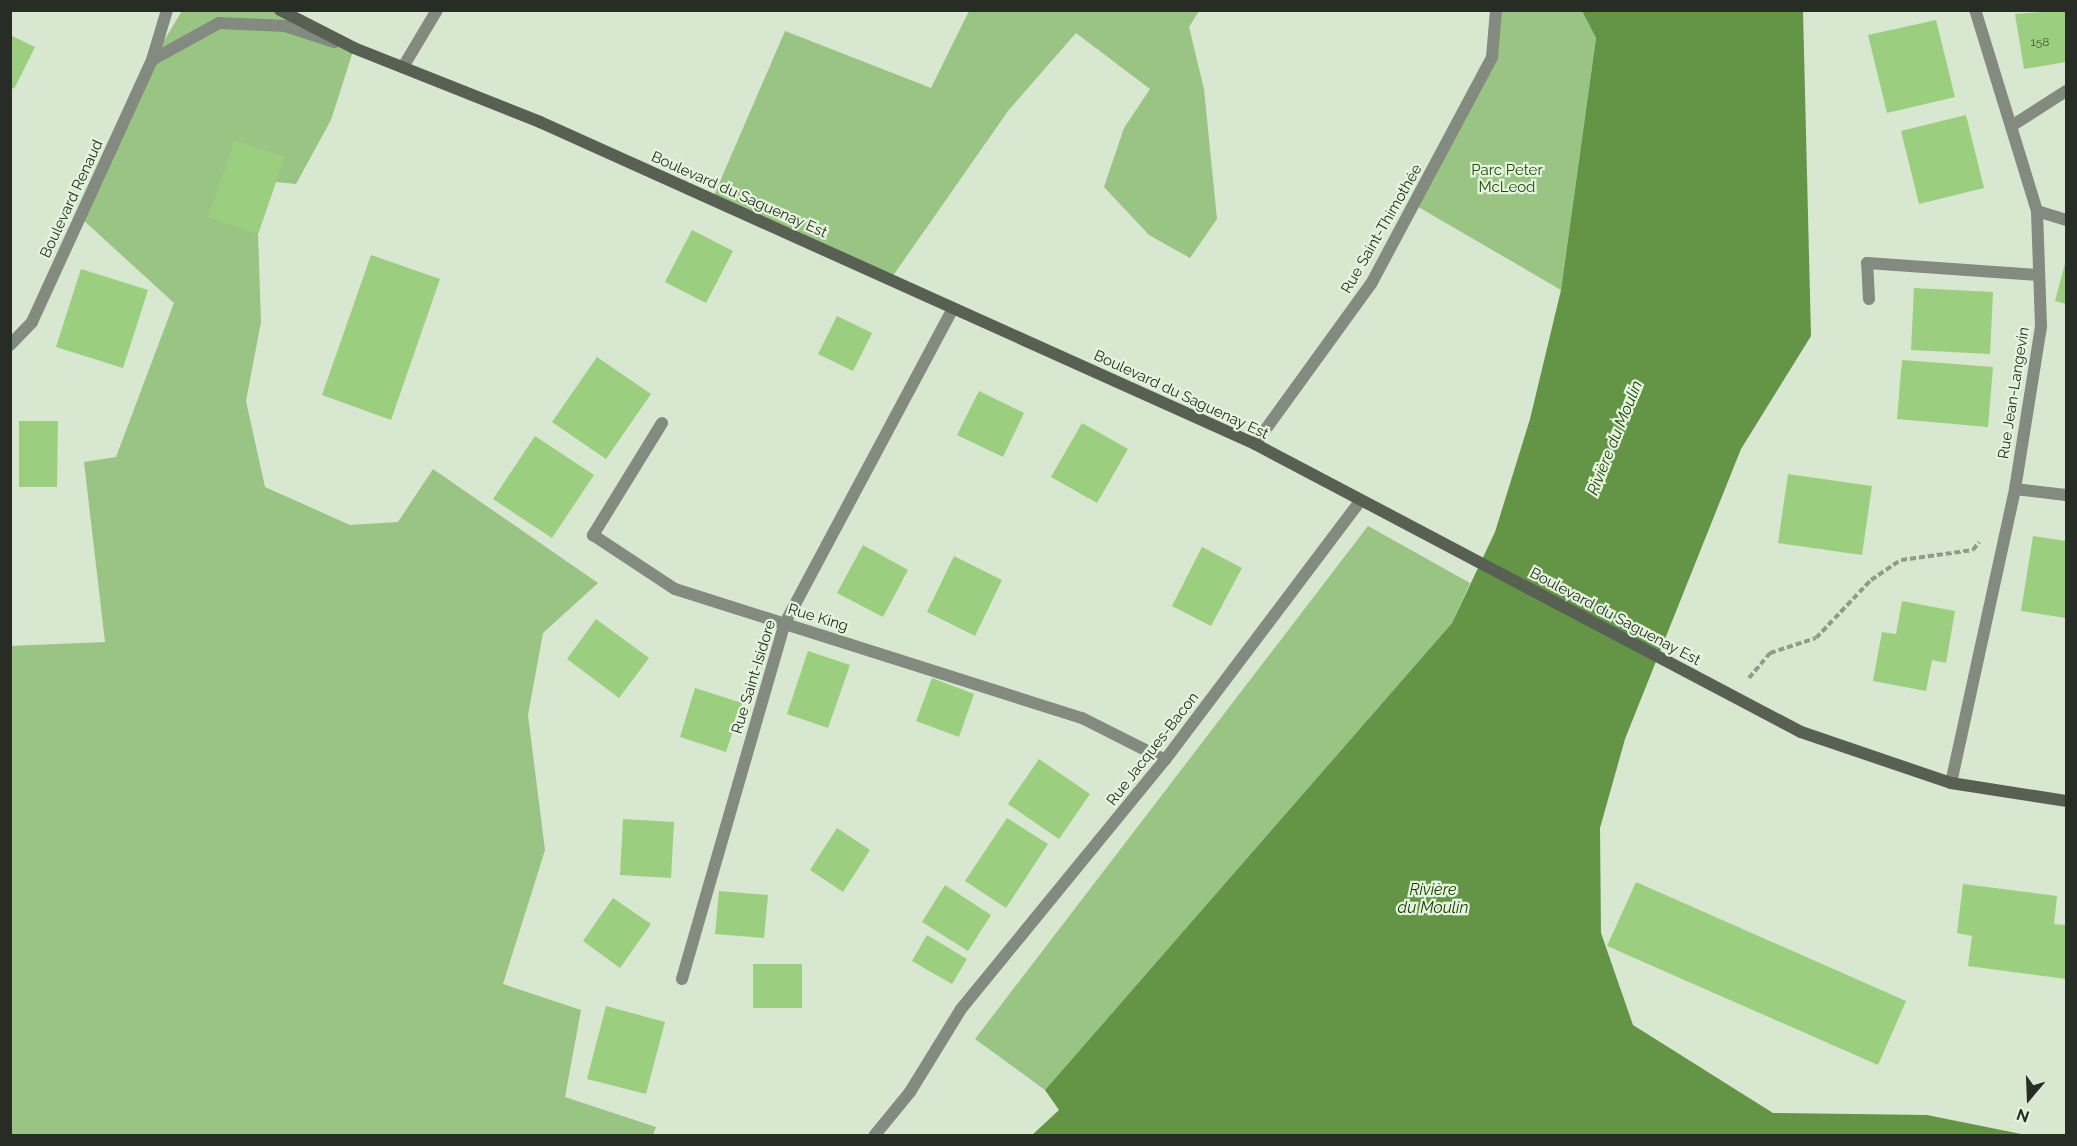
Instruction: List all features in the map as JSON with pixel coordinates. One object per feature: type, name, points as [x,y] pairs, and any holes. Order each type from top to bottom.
[{"type":"main road","name":"Boulevard du Saguenay Est","points":[[280,10],[354,48],[540,122],[1255,444],[1801,732],[1951,783],[2067,801]]},
{"type":"street","name":"Boulevard Renaud","points":[[10,345],[32,322],[152,60],[167,10]]},
{"type":"street","points":[[403,67],[437,10]]},
{"type":"street","name":"Rue Saint-Thimothée","points":[[1255,444],[1382,264],[1492,57],[1496,10]]},
{"type":"street","name":"Rue Jean-Langevin","points":[[1951,783],[2014,489],[2041,326],[2037,211],[2013,125],[1975,10]]},
{"type":"street","points":[[152,60],[219,23],[285,26],[354,48]]},
{"type":"street","points":[[2013,125],[2067,91]]},
{"type":"street","points":[[2037,211],[2067,220]]},
{"type":"street","points":[[1869,299],[1867,263],[2039,275]]},
{"type":"street","name":"Rue Saint-Isidore","points":[[681,979],[785,623],[953,309]]},
{"type":"street","name":"Rue King","points":[[662,423],[593,535],[675,589],[1082,718],[1165,760]]},
{"type":"street","points":[[2014,489],[2067,495]]},
{"type":"street","name":"Rue Jacques-Bacon","points":[[874,1136],[910,1092],[961,1009],[1165,760],[1360,501]]},
{"type":"path","points":[[1734,697],[1770,653],[1816,638],[1871,580],[1901,560],[1973,550],[1985,533]]},
{"type":"green space","points":[[182,11],[280,11],[354,48],[331,120],[296,184],[276,182],[258,234],[261,322],[246,401],[265,487],[350,525],[398,522],[433,469],[598,583],[543,633],[528,715],[545,850],[503,984],[581,1010],[565,1097],[656,1127],[653,1135],[11,1135],[10,646],[105,642],[84,462],[116,457],[174,303],[80,217],[152,60]]},
{"type":"green space","points":[[969,11],[1199,11],[1189,27],[1204,89],[1217,219],[1190,258],[1149,235],[1104,187],[1124,128],[1150,89],[1076,33],[1008,111],[890,280],[712,200],[785,31],[931,88]]},
{"type":"green space","name":"Parc Peter McLeod","points":[[1496,11],[1582,11],[1596,38],[1561,290],[1415,205],[1492,57]]},
{"type":"green space","points":[[1368,526],[1470,583],[1452,623],[1045,1090],[975,1039]]},
{"type":"water","name":"Rivière du Moulin","points":[[1582,11],[1803,11],[1811,336],[1741,449],[1625,739],[1600,828],[1601,933],[1633,1025],[1773,1113],[1927,1115],[2026,1135],[1031,1136],[1059,1110],[1045,1090],[1452,623],[1495,532],[1530,419],[1561,290],[1596,38]]},
{"type":"building","points":[[2066,10],[2066,62],[2024,69],[2015,14]]},
{"type":"building","points":[[1936,20],[1955,97],[1887,113],[1868,35]]},
{"type":"building","points":[[10,35],[35,47],[14,89],[10,87]]},
{"type":"building","points":[[1966,115],[1984,188],[1919,204],[1901,131]]},
{"type":"building","points":[[235,140],[284,157],[258,234],[208,217]]},
{"type":"building","points":[[692,230],[733,251],[706,303],[665,282]]},
{"type":"building","points":[[371,255],[440,279],[391,420],[322,395]]},
{"type":"building","points":[[2066,260],[2066,304],[2055,301]]},
{"type":"building","points":[[81,269],[148,290],[123,368],[56,347]]},
{"type":"building","points":[[1914,288],[1993,292],[1990,354],[1911,350]]},
{"type":"building","points":[[837,316],[872,333],[853,371],[818,354]]},
{"type":"building","points":[[597,357],[651,394],[606,459],[552,422]]},
{"type":"building","points":[[1902,360],[1993,367],[1988,427],[1897,419]]},
{"type":"building","points":[[979,391],[1024,413],[1003,457],[957,435]]},
{"type":"building","points":[[19,421],[58,421],[57,487],[19,487]]},
{"type":"building","points":[[1082,423],[1128,449],[1097,503],[1051,477]]},
{"type":"building","points":[[535,436],[594,475],[552,538],[493,499]]},
{"type":"building","points":[[1788,474],[1872,486],[1862,555],[1778,543]]},
{"type":"building","points":[[2033,536],[2066,541],[2066,618],[2021,611]]},
{"type":"building","points":[[863,545],[908,570],[883,617],[837,593]]},
{"type":"building","points":[[1202,547],[1242,568],[1211,626],[1172,606]]},
{"type":"building","points":[[954,556],[1002,580],[975,636],[927,612]]},
{"type":"building","points":[[1902,601],[1955,611],[1946,663],[1932,660],[1926,691],[1873,681],[1882,632],[1896,634]]},
{"type":"building","points":[[596,619],[649,658],[619,698],[567,659]]},
{"type":"building","points":[[808,651],[850,665],[828,728],[787,714]]},
{"type":"building","points":[[932,678],[974,694],[959,737],[916,721]]},
{"type":"building","points":[[695,688],[742,703],[726,752],[680,737]]},
{"type":"building","points":[[1039,759],[1090,794],[1059,839],[1008,804]]},
{"type":"building","points":[[1007,818],[1048,844],[1006,908],[965,881]]},
{"type":"building","points":[[623,819],[674,822],[671,878],[620,875]]},
{"type":"building","points":[[837,828],[870,850],[843,892],[810,870]]},
{"type":"building","points":[[1636,882],[1906,1001],[1878,1065],[1607,946]]},
{"type":"building","points":[[1963,884],[2057,896],[2054,924],[2066,925],[2066,979],[1968,966],[1972,936],[1957,933]]},
{"type":"building","points":[[945,885],[991,915],[968,951],[922,922]]},
{"type":"building","points":[[719,891],[768,895],[764,938],[715,934]]},
{"type":"building","points":[[613,898],[651,924],[620,968],[583,941]]},
{"type":"building","points":[[927,935],[967,959],[952,984],[912,961]]},
{"type":"building","points":[[753,964],[802,964],[802,1008],[753,1008]]},
{"type":"building","points":[[606,1006],[665,1022],[646,1094],[587,1079]]}]
